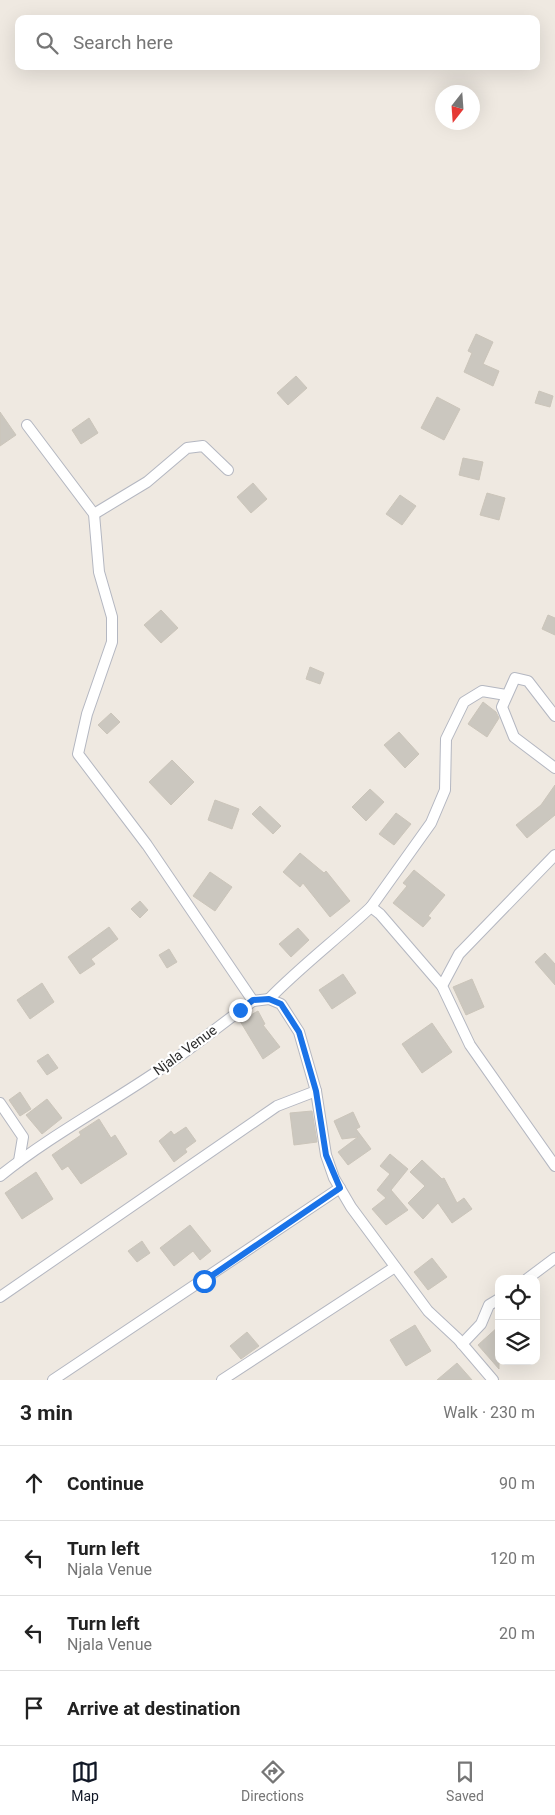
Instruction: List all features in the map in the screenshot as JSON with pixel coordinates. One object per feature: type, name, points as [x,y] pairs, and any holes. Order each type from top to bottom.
[{"type":"street","points":[[27,425],[94,514],[99,572],[112,617],[112,642],[87,714],[78,754],[147,845],[253,1000],[269,999],[281,1004],[299,1032],[316,1091],[326,1155],[340,1188],[351,1207],[428,1311],[462,1344],[493,1380]]},
{"type":"street","points":[[94,514],[147,482],[187,448],[203,446],[228,470]]},
{"type":"street","points":[[555,716],[528,681],[515,678],[502,707],[514,737],[555,768]]},
{"type":"street","points":[[269,999],[296,972],[346,931],[371,907],[431,823],[440,806],[445,790],[446,739],[464,702],[482,691],[506,695]]},
{"type":"street","points":[[442,986],[459,954],[555,856]]},
{"type":"street","points":[[371,907],[380,914],[442,986],[470,1045],[555,1166]]},
{"type":"street","name":"Njala Venue","points":[[0,1176],[19,1161],[165,1066],[253,1000]]},
{"type":"street","points":[[0,1297],[277,1106],[316,1091]]},
{"type":"street","points":[[0,1103],[23,1137],[19,1161]]},
{"type":"street","points":[[53,1380],[340,1188]]},
{"type":"street","points":[[532,1275],[555,1258]]},
{"type":"street","points":[[222,1380],[395,1267]]},
{"type":"street","points":[[462,1344],[481,1324],[490,1305],[495,1302]]},
{"type":"building","points":[[476,334],[493,342],[483,364],[499,371],[493,386],[464,372],[472,353],[468,351]]},
{"type":"building","points":[[296,376],[307,388],[288,405],[277,393]]},
{"type":"building","points":[[539,391],[553,396],[550,407],[535,403]]},
{"type":"building","points":[[437,397],[460,409],[444,440],[421,428]]},
{"type":"building","points":[[0,412],[16,435],[0,446]]},
{"type":"building","points":[[89,418],[98,433],[81,444],[72,430]]},
{"type":"building","points":[[463,458],[483,462],[479,480],[459,475]]},
{"type":"building","points":[[253,483],[267,499],[251,513],[237,497]]},
{"type":"building","points":[[487,493],[505,498],[499,520],[480,515]]},
{"type":"building","points":[[400,495],[416,506],[402,525],[386,514]]},
{"type":"building","points":[[161,610],[178,628],[161,643],[144,625]]},
{"type":"building","points":[[548,615],[555,618],[555,635],[542,629]]},
{"type":"building","points":[[310,667],[324,673],[320,684],[306,679]]},
{"type":"building","points":[[483,702],[496,712],[499,718],[487,737],[468,724]]},
{"type":"building","points":[[111,713],[120,722],[107,734],[98,725]]},
{"type":"building","points":[[399,732],[419,754],[405,768],[384,745]]},
{"type":"building","points":[[172,760],[194,782],[171,805],[149,782]]},
{"type":"building","points":[[555,785],[555,815],[527,838],[516,825],[541,805]]},
{"type":"building","points":[[370,789],[384,802],[366,821],[352,807]]},
{"type":"building","points":[[215,800],[239,809],[232,829],[208,820]]},
{"type":"building","points":[[260,806],[281,826],[273,834],[252,814]]},
{"type":"building","points":[[396,813],[411,824],[394,845],[379,834]]},
{"type":"building","points":[[300,853],[324,873],[326,871],[350,901],[330,917],[303,883],[300,887],[283,872]]},
{"type":"building","points":[[414,870],[445,895],[428,916],[431,918],[423,927],[393,903],[407,886],[403,883]]},
{"type":"building","points":[[210,872],[232,887],[215,911],[193,896]]},
{"type":"building","points":[[140,901],[148,910],[140,918],[131,909]]},
{"type":"building","points":[[109,927],[118,939],[91,959],[95,964],[80,974],[68,957]]},
{"type":"building","points":[[298,928],[309,940],[291,957],[279,944]]},
{"type":"building","points":[[169,949],[177,962],[167,968],[159,955]]},
{"type":"building","points":[[545,953],[555,964],[555,985],[535,962]]},
{"type":"building","points":[[343,974],[356,993],[332,1009],[319,990]]},
{"type":"building","points":[[472,979],[484,1007],[466,1015],[453,987]]},
{"type":"building","points":[[42,983],[54,1002],[30,1019],[17,1000]]},
{"type":"building","points":[[258,1011],[265,1024],[263,1025],[280,1047],[263,1059],[240,1021]]},
{"type":"building","points":[[432,1023],[452,1052],[422,1073],[402,1044]]},
{"type":"building","points":[[48,1054],[58,1068],[47,1075],[37,1061]]},
{"type":"building","points":[[20,1092],[31,1109],[20,1116],[9,1100]]},
{"type":"building","points":[[47,1099],[62,1118],[42,1134],[26,1115]]},
{"type":"building","points":[[312,1111],[317,1142],[294,1145],[290,1113]]},
{"type":"building","points":[[353,1112],[360,1127],[356,1129],[371,1149],[348,1165],[338,1152],[358,1137],[342,1139],[334,1121]]},
{"type":"building","points":[[99,1119],[111,1138],[115,1135],[127,1154],[81,1184],[68,1166],[62,1170],[52,1155],[81,1135],[79,1132]]},
{"type":"building","points":[[186,1127],[196,1141],[185,1149],[187,1152],[174,1162],[159,1141],[171,1131],[174,1135]]},
{"type":"building","points":[[390,1154],[408,1169],[391,1190],[408,1210],[386,1225],[372,1209],[386,1198],[377,1190],[390,1174],[380,1166]]},
{"type":"building","points":[[422,1160],[442,1179],[444,1178],[457,1203],[464,1198],[472,1209],[452,1223],[438,1203],[423,1219],[408,1203],[425,1186],[410,1172]]},
{"type":"building","points":[[36,1172],[53,1199],[22,1219],[5,1193]]},
{"type":"building","points":[[190,1225],[211,1251],[200,1260],[193,1251],[174,1266],[160,1248]]},
{"type":"building","points":[[142,1241],[150,1253],[137,1262],[128,1251]]},
{"type":"building","points":[[432,1258],[447,1277],[428,1290],[414,1272]]},
{"type":"building","points":[[415,1325],[431,1351],[406,1366],[390,1340]]},
{"type":"building","points":[[495,1330],[495,1364],[478,1345]]},
{"type":"building","points":[[247,1332],[259,1346],[241,1359],[230,1346]]},
{"type":"building","points":[[457,1363],[472,1380],[437,1380]]},
{"type":"route","points":[[204,1281],[340,1188],[334,1178],[326,1155],[316,1091],[307,1053],[299,1032],[281,1004],[269,999],[253,1000],[240,1010]]}]
